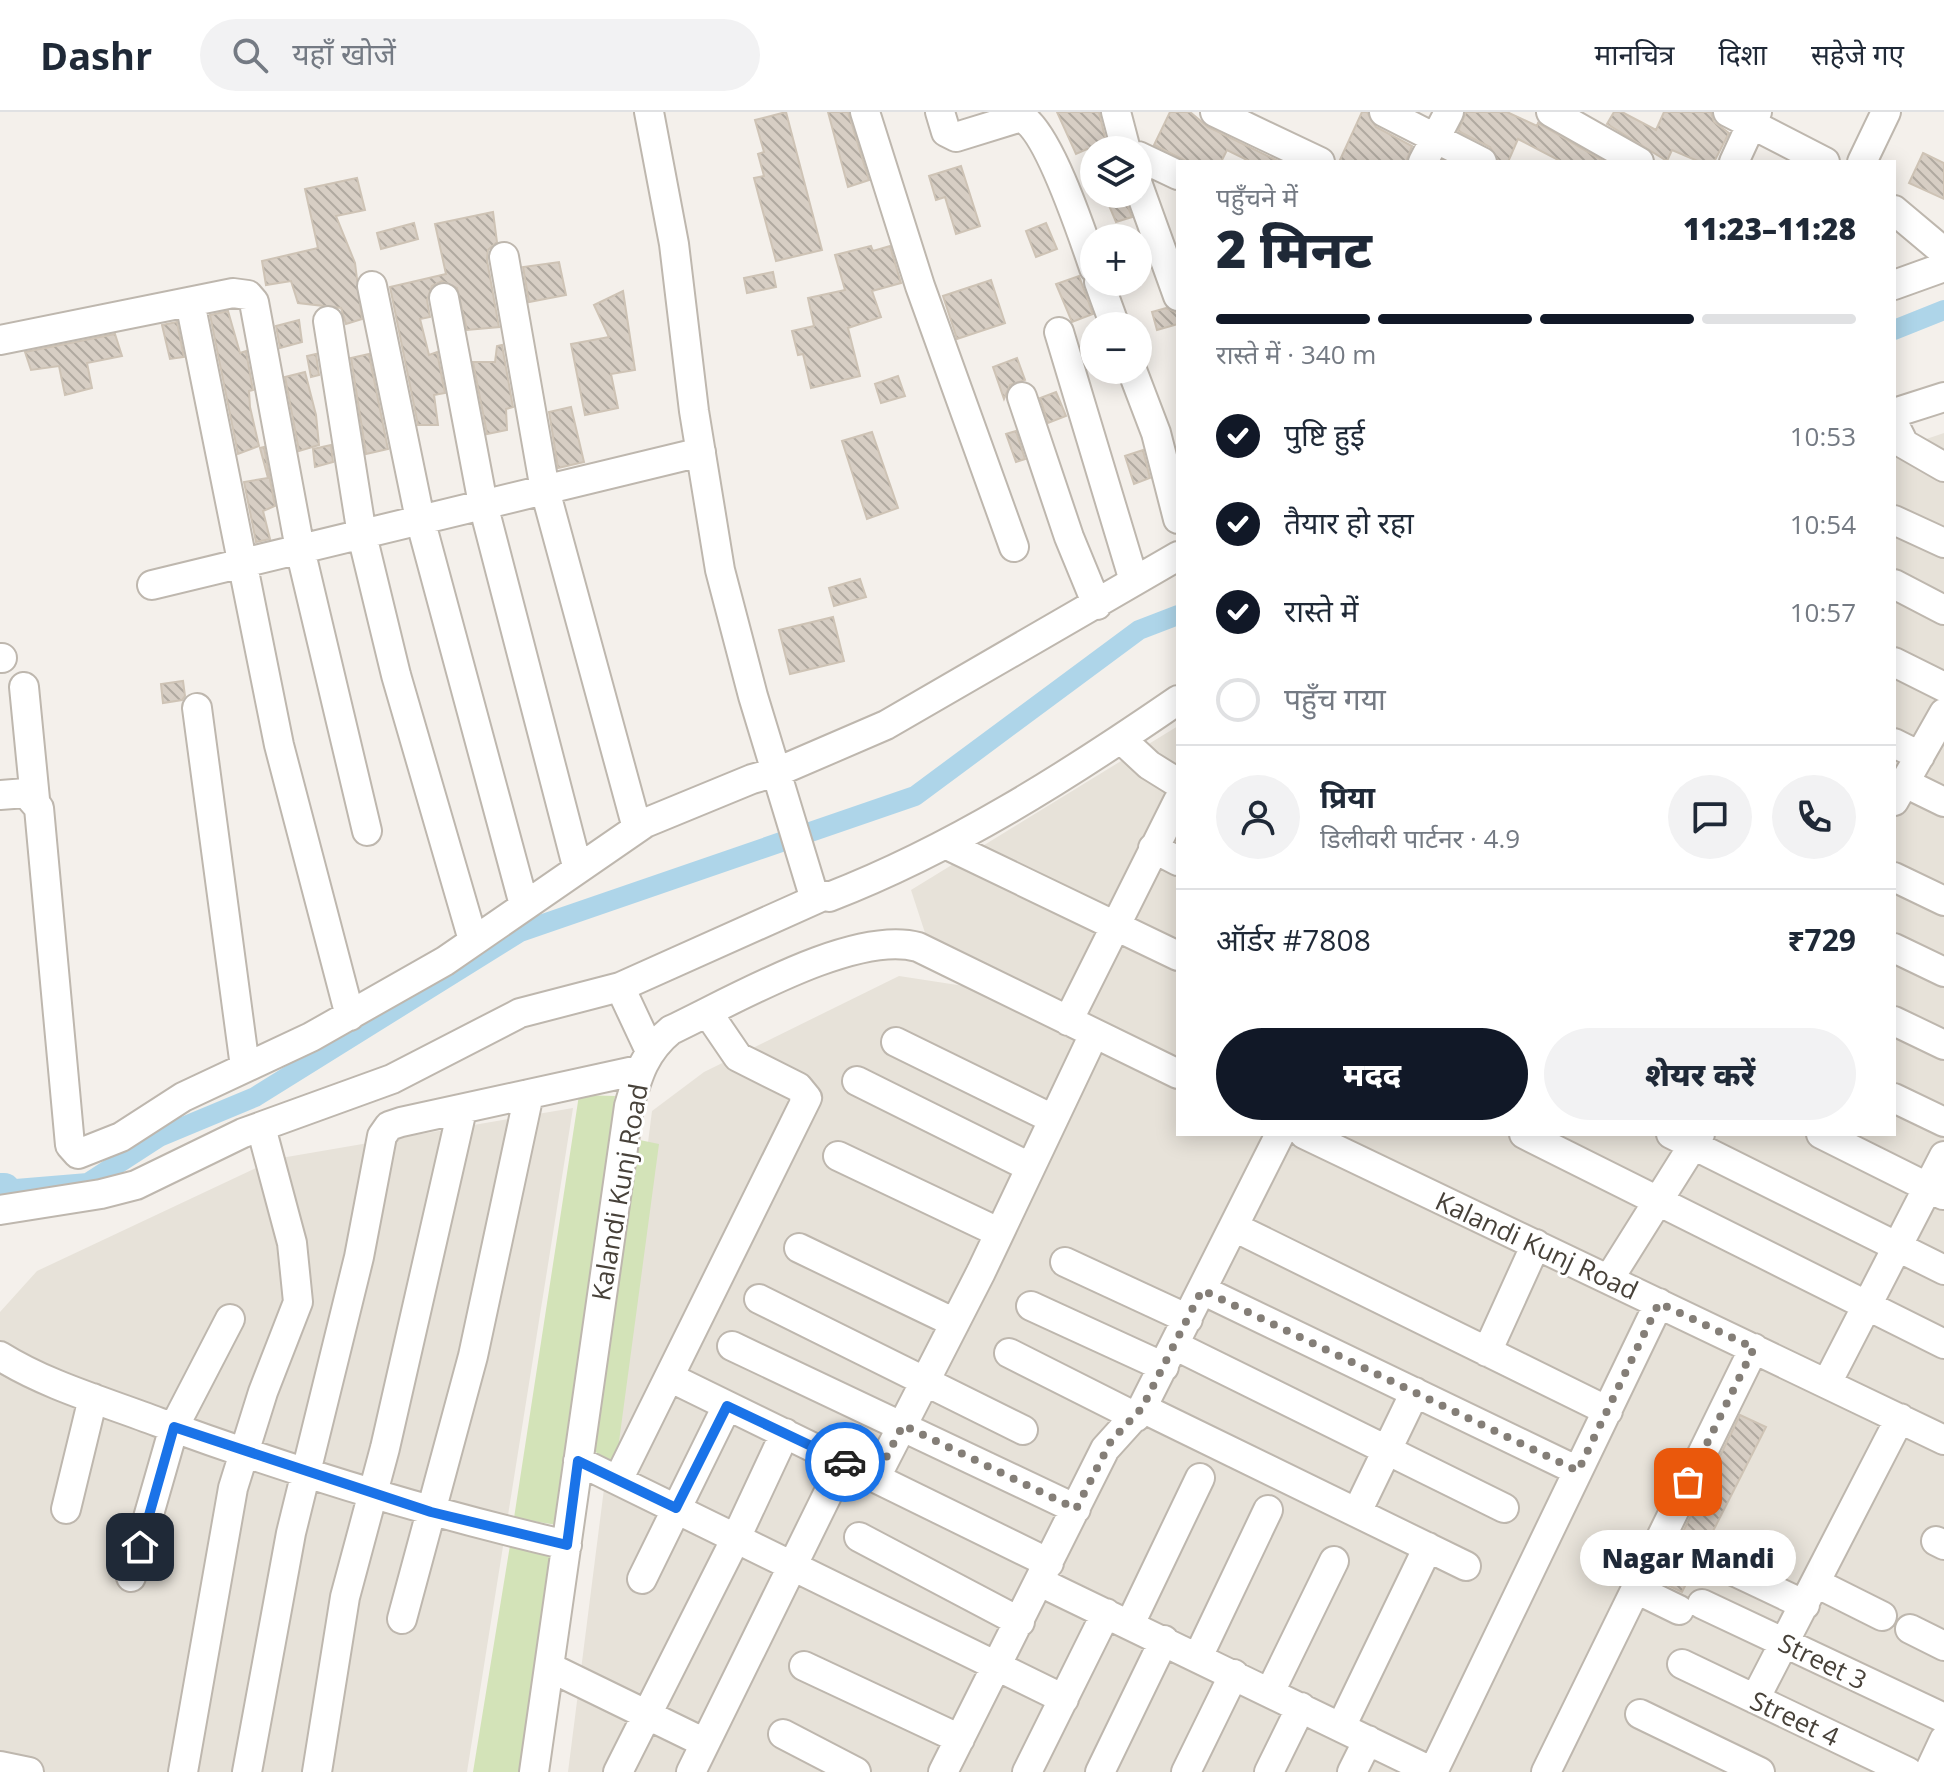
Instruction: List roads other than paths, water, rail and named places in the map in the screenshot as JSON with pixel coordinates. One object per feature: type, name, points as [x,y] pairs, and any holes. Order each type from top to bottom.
[{"type":"street","points":[[649,112],[674,244],[720,570],[800,860],[808,885],[821,897]]},
{"type":"street","points":[[865,112],[920,286],[1014,547]]},
{"type":"street","points":[[940,112],[946,132],[956,137],[1021,117],[1034,126],[1051,158],[1080,232]]},
{"type":"street","points":[[1116,112],[1122,136]]},
{"type":"street","points":[[1215,112],[1316,160]]},
{"type":"street","points":[[1384,112],[1429,150],[1473,160]]},
{"type":"street","points":[[1429,150],[1449,112]]},
{"type":"street","points":[[1551,112],[1635,160]]},
{"type":"street","points":[[1863,160],[1886,112]]},
{"type":"street","points":[[1734,160],[1745,116],[1822,160]]},
{"type":"street","points":[[1152,163],[1176,174]]},
{"type":"street","points":[[1146,208],[1176,290]]},
{"type":"street","points":[[1896,212],[1944,252]]},
{"type":"street","points":[[504,257],[545,490],[637,828]]},
{"type":"street","points":[[1896,284],[1944,267]]},
{"type":"street","points":[[372,286],[420,519],[490,791],[524,905]]},
{"type":"street","points":[[0,340],[242,293],[254,302],[300,549],[367,831]]},
{"type":"street","points":[[444,298],[483,504],[577,866]]},
{"type":"street","points":[[190,302],[279,745],[350,1016]]},
{"type":"street","points":[[328,321],[362,535],[396,675],[473,940]]},
{"type":"street","points":[[1059,332],[1134,581]]},
{"type":"street","points":[[1137,384],[1156,433],[1176,511]]},
{"type":"street","points":[[1022,397],[1069,537],[1097,605]]},
{"type":"street","points":[[1896,412],[1944,397]]},
{"type":"street","points":[[1896,428],[1904,444],[1944,467]]},
{"type":"street","points":[[152,585],[701,452]]},
{"type":"street","points":[[1896,521],[1944,543]]},
{"type":"street","points":[[24,687],[35,799],[39,808],[72,1151],[86,1153],[121,1137],[183,1097],[350,1016],[473,940],[577,866],[637,828],[886,725],[1176,557]]},
{"type":"street","points":[[1896,585],[1944,610]]},
{"type":"street","points":[[1896,663],[1944,687]]},
{"type":"street","points":[[0,1210],[101,1194],[136,1185],[261,1127],[392,1079],[520,1013],[620,987],[821,897],[838,893],[945,844],[1121,739],[1176,701]]},
{"type":"street","points":[[197,708],[245,1067]]},
{"type":"street","points":[[1942,722],[1899,792],[1944,802]]},
{"type":"street","points":[[1121,739],[1149,765],[1176,782]]},
{"type":"street","points":[[1896,744],[1920,756]]},
{"type":"street","points":[[0,795],[26,793],[35,799]]},
{"type":"street","points":[[1068,1021],[1114,925],[1166,854],[1176,810]]},
{"type":"street","points":[[945,844],[1176,955]]},
{"type":"street","points":[[1896,878],[1944,901]]},
{"type":"street","name":"Kalandi Kunj Road","points":[[534,1772],[629,1106],[645,1061],[671,1030],[801,969],[872,945],[891,943],[918,947],[1176,1073]]},
{"type":"street","points":[[1896,949],[1944,972]]},
{"type":"street","points":[[247,1772],[305,1472],[359,1257],[382,1136],[389,1126],[401,1122],[529,1094],[645,1061],[620,987]]},
{"type":"street","points":[[618,1480],[807,1098],[798,1087],[738,1057],[708,1013]]},
{"type":"street","points":[[1896,1022],[1944,1045]]},
{"type":"street","points":[[876,1477],[955,1323],[1094,1034]]},
{"type":"street","points":[[896,1042],[1053,1119]]},
{"type":"street","points":[[857,1081],[1030,1167]]},
{"type":"street","points":[[402,1619],[473,1356],[529,1094]]},
{"type":"street","points":[[1896,1099],[1944,1122]]},
{"type":"street","points":[[317,1772],[345,1597],[462,1110]]},
{"type":"street","points":[[183,1772],[242,1453],[298,1295],[292,1243],[261,1127]]},
{"type":"street","points":[[943,1772],[1105,1449],[1117,1432],[1139,1413],[1279,1136]]},
{"type":"street","name":"Kalandi Kunj Road","points":[[1308,1136],[1944,1440]]},
{"type":"street","points":[[1528,1136],[1944,1344]]},
{"type":"street","points":[[1825,1136],[1936,1192]]},
{"type":"street","points":[[1609,1279],[1657,1203],[1687,1138],[1944,1270]]},
{"type":"street","points":[[838,1156],[998,1232]]},
{"type":"street","points":[[1827,1383],[1897,1247],[1936,1192],[1944,1156]]},
{"type":"street","points":[[1234,1227],[1608,1411]]},
{"type":"street","points":[[1487,1352],[1536,1244]]},
{"type":"street","points":[[799,1248],[955,1323]]},
{"type":"street","points":[[1065,1262],[1188,1319]]},
{"type":"street","points":[[1202,1290],[1578,1471]]},
{"type":"street","points":[[759,1299],[1023,1430]]},
{"type":"street","points":[[669,1377],[876,1477],[1045,1572],[1118,1618],[1433,1772],[1659,1303]]},
{"type":"street","points":[[1031,1306],[1169,1356],[1387,1450],[1504,1508]]},
{"type":"street","points":[[131,1577],[174,1427],[230,1319]]},
{"type":"street","points":[[732,1346],[1076,1509]]},
{"type":"street","points":[[1546,1772],[1754,1348]]},
{"type":"street","points":[[1009,1353],[1357,1512],[1466,1566]]},
{"type":"street","points":[[0,1356],[93,1398],[242,1453],[431,1512],[567,1545]]},
{"type":"street","points":[[1357,1512],[1415,1392]]},
{"type":"street","points":[[66,1509],[93,1398]]},
{"type":"street","points":[[642,1579],[727,1406]]},
{"type":"street","points":[[1755,1699],[1900,1418]]},
{"type":"street","points":[[618,1772],[736,1538],[785,1433]]},
{"type":"street","points":[[578,1461],[1064,1699]]},
{"type":"street","points":[[691,1772],[844,1461]]},
{"type":"street","points":[[1027,1772],[1064,1699],[1118,1618],[1200,1478]]},
{"type":"street","points":[[1198,1657],[1268,1510]]},
{"type":"street","points":[[859,1537],[1020,1622]]},
{"type":"street","points":[[1341,1727],[1428,1547]]},
{"type":"street","points":[[1270,1692],[1334,1561]]},
{"type":"street","points":[[1721,1565],[1882,1616]]},
{"type":"street","name":"Street 3","points":[[1636,1589],[1784,1642],[1944,1718]]},
{"type":"street","points":[[1910,1629],[1944,1646]]},
{"type":"street","points":[[1100,1772],[1164,1640]]},
{"type":"street","name":"Street 4","points":[[1682,1664],[1908,1772]]},
{"type":"street","points":[[804,1666],[960,1739]]},
{"type":"street","points":[[549,1667],[705,1743]]},
{"type":"street","points":[[1186,1772],[1234,1674]]},
{"type":"street","points":[[1269,1772],[1301,1707]]},
{"type":"street","points":[[1640,1714],[1760,1772]]},
{"type":"street","points":[[783,1734],[856,1772]]},
{"type":"street","points":[[1352,1772],[1368,1740]]},
{"type":"street","points":[[1929,1772],[1944,1740]]},
{"type":"waterway","points":[[1896,329],[1944,310]]},
{"type":"waterway","points":[[4,1190],[88,1183],[159,1137],[255,1097],[520,932],[915,796],[1139,630],[1176,616]]},
{"type":"place","name":"Nagar Mandi","points":[[1688,1482]]}]
